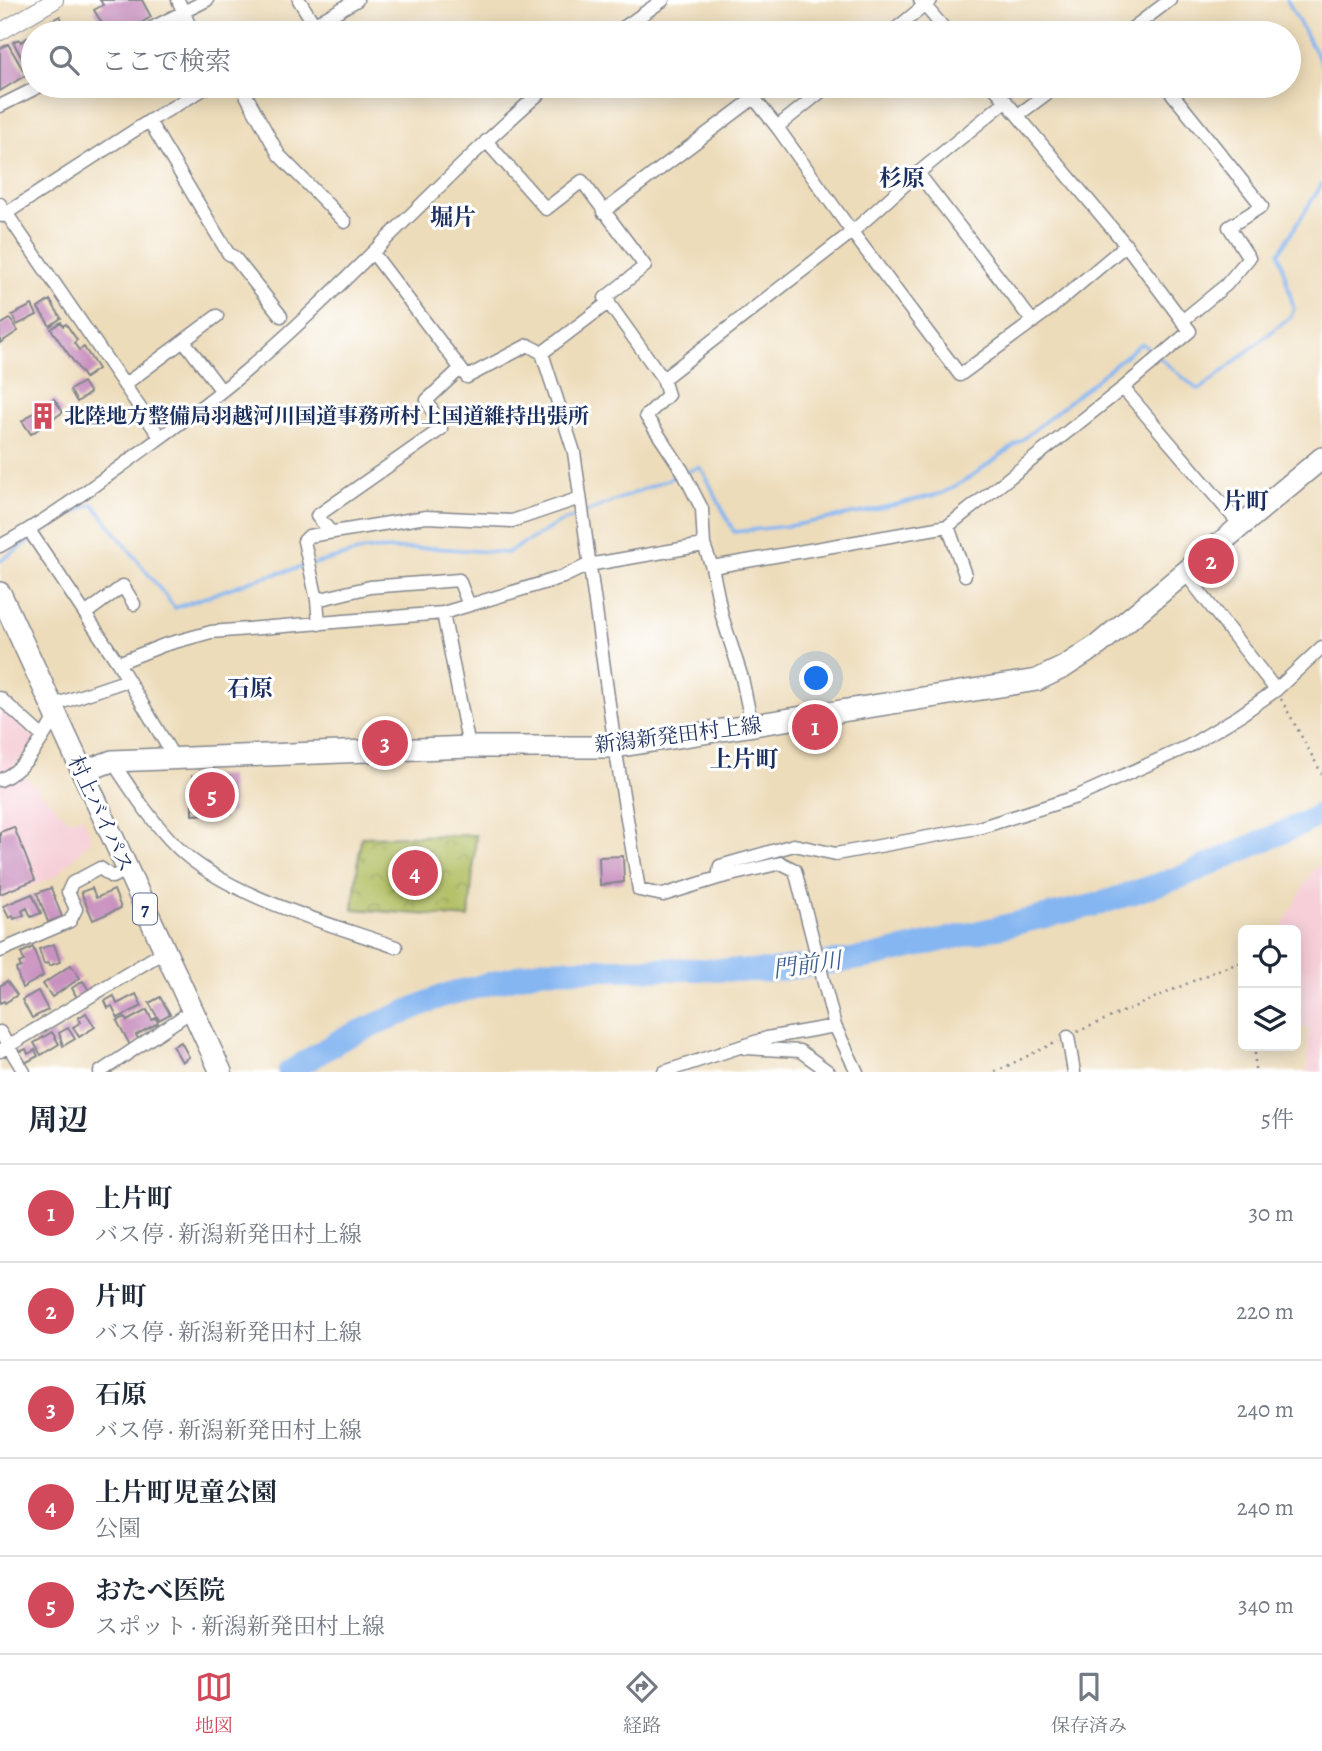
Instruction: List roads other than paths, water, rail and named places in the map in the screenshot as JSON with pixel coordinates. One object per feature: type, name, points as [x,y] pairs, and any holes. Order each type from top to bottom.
[{"type":"main road","name":"新潟新発田村上線","points":[[82,772],[112,761],[469,747],[615,747],[1037,680],[1064,667],[1098,645],[1322,457]]},
{"type":"main road","name":"村上バイパス","points":[[0,593],[221,1072]]},
{"type":"street","points":[[2,27],[33,6],[55,0]]},
{"type":"street","points":[[159,21],[180,6],[207,0]]},
{"type":"street","points":[[299,0],[312,21]]},
{"type":"street","points":[[319,21],[357,0]]},
{"type":"street","points":[[633,21],[663,0]]},
{"type":"street","points":[[1142,21],[1170,0]]},
{"type":"street","points":[[904,21],[925,2],[939,21]]},
{"type":"street","points":[[0,106],[21,96]]},
{"type":"street","points":[[160,437],[2,212],[188,98]]},
{"type":"street","points":[[248,98],[279,155],[345,222]]},
{"type":"street","points":[[0,546],[29,530],[160,437],[245,372],[534,98]]},
{"type":"street","points":[[603,212],[754,98],[960,375],[1032,322],[1126,245]]},
{"type":"street","points":[[778,127],[813,98]]},
{"type":"street","points":[[712,567],[948,526],[1123,388],[1190,331],[1126,245],[1003,98]]},
{"type":"street","points":[[1018,115],[1041,98]]},
{"type":"street","points":[[1176,98],[1262,206],[1229,226],[1250,258],[1227,285],[1182,321]]},
{"type":"street","points":[[663,379],[852,232],[918,173],[1006,101]]},
{"type":"street","points":[[149,121],[228,253],[235,258],[281,316]]},
{"type":"street","points":[[486,141],[546,209],[582,181],[645,266],[605,298],[663,379],[668,395],[646,416],[682,470],[702,509],[704,545],[742,678],[752,726]]},
{"type":"street","points":[[918,173],[1032,322]]},
{"type":"street","points":[[373,253],[467,377],[528,345],[542,353],[574,452],[615,747],[639,890],[663,895],[781,863],[794,870],[834,1020],[857,1072]]},
{"type":"street","points":[[542,353],[608,302]]},
{"type":"street","points":[[124,385],[217,316]]},
{"type":"street","points":[[184,341],[221,390]]},
{"type":"street","points":[[330,531],[317,516],[441,429],[427,400],[460,369]]},
{"type":"street","points":[[1123,388],[1240,525]]},
{"type":"street","points":[[319,624],[317,600],[304,541],[309,536],[426,517],[512,521],[580,498]]},
{"type":"street","points":[[948,526],[965,575]]},
{"type":"street","points":[[29,530],[118,663],[175,759]]},
{"type":"street","points":[[118,663],[164,645],[211,632],[443,613],[564,577],[589,565],[704,545]]},
{"type":"street","points":[[1185,573],[1276,690]]},
{"type":"street","points":[[317,600],[370,587],[459,580],[469,605]]},
{"type":"street","points":[[85,614],[123,586],[134,604]]},
{"type":"street","points":[[443,613],[469,747]]},
{"type":"street","points":[[718,878],[720,866],[794,845],[836,854],[982,827],[1076,797],[1189,746],[1239,716],[1276,690],[1322,648]]},
{"type":"street","points":[[0,780],[11,775],[27,761],[43,737],[54,711],[128,680]]},
{"type":"street","points":[[0,698],[43,737]]},
{"type":"street","points":[[112,761],[138,801],[177,847],[191,859],[235,886],[286,908],[396,947]]},
{"type":"street","points":[[0,951],[70,920],[76,909],[68,892],[72,883],[100,868],[112,877],[126,870]]},
{"type":"street","points":[[4,1049],[165,951]]},
{"type":"street","points":[[100,1072],[193,1010]]},
{"type":"street","points":[[664,1072],[767,1038],[834,1020]]},
{"type":"street","points":[[0,1032],[4,1049],[24,1072]]},
{"type":"street","points":[[1068,1037],[1074,1072]]},
{"type":"street","points":[[736,1048],[800,1051],[824,1071]]},
{"type":"waterway","points":[[1287,0],[1298,21]]},
{"type":"waterway","points":[[1301,26],[1322,65]]},
{"type":"waterway","points":[[314,564],[365,550],[433,548],[507,553],[559,523],[699,467],[734,532],[795,525],[943,493],[1018,443],[1139,345],[1143,344],[1197,389],[1201,389],[1291,316],[1294,309],[1279,253],[1322,184]]},
{"type":"waterway","points":[[0,561],[65,517],[93,504],[175,608],[253,580],[306,566]]},
{"type":"waterway","name":"門前川","points":[[289,1072],[342,1039],[442,996],[542,970],[769,971],[870,957],[1099,904],[1183,876],[1322,813]]},
{"type":"place","name":"北陸地方整備局羽越河川国道事務所村上国道維持出張所","points":[[43,416]]},
{"type":"place","name":"片町","points":[[1211,561]]},
{"type":"place","name":"上片町","points":[[815,727]]},
{"type":"place","name":"石原","points":[[385,743]]},
{"type":"place","name":"おたべ医院","points":[[212,795]]},
{"type":"place","name":"上片町児童公園","points":[[415,873]]},
{"type":"district","name":"杉原","points":[[902,178]]},
{"type":"district","name":"堀片","points":[[453,217]]},
{"type":"district","name":"片町","points":[[1246,501]]},
{"type":"district","name":"石原","points":[[250,688]]},
{"type":"district","name":"上片町","points":[[744,759]]}]
